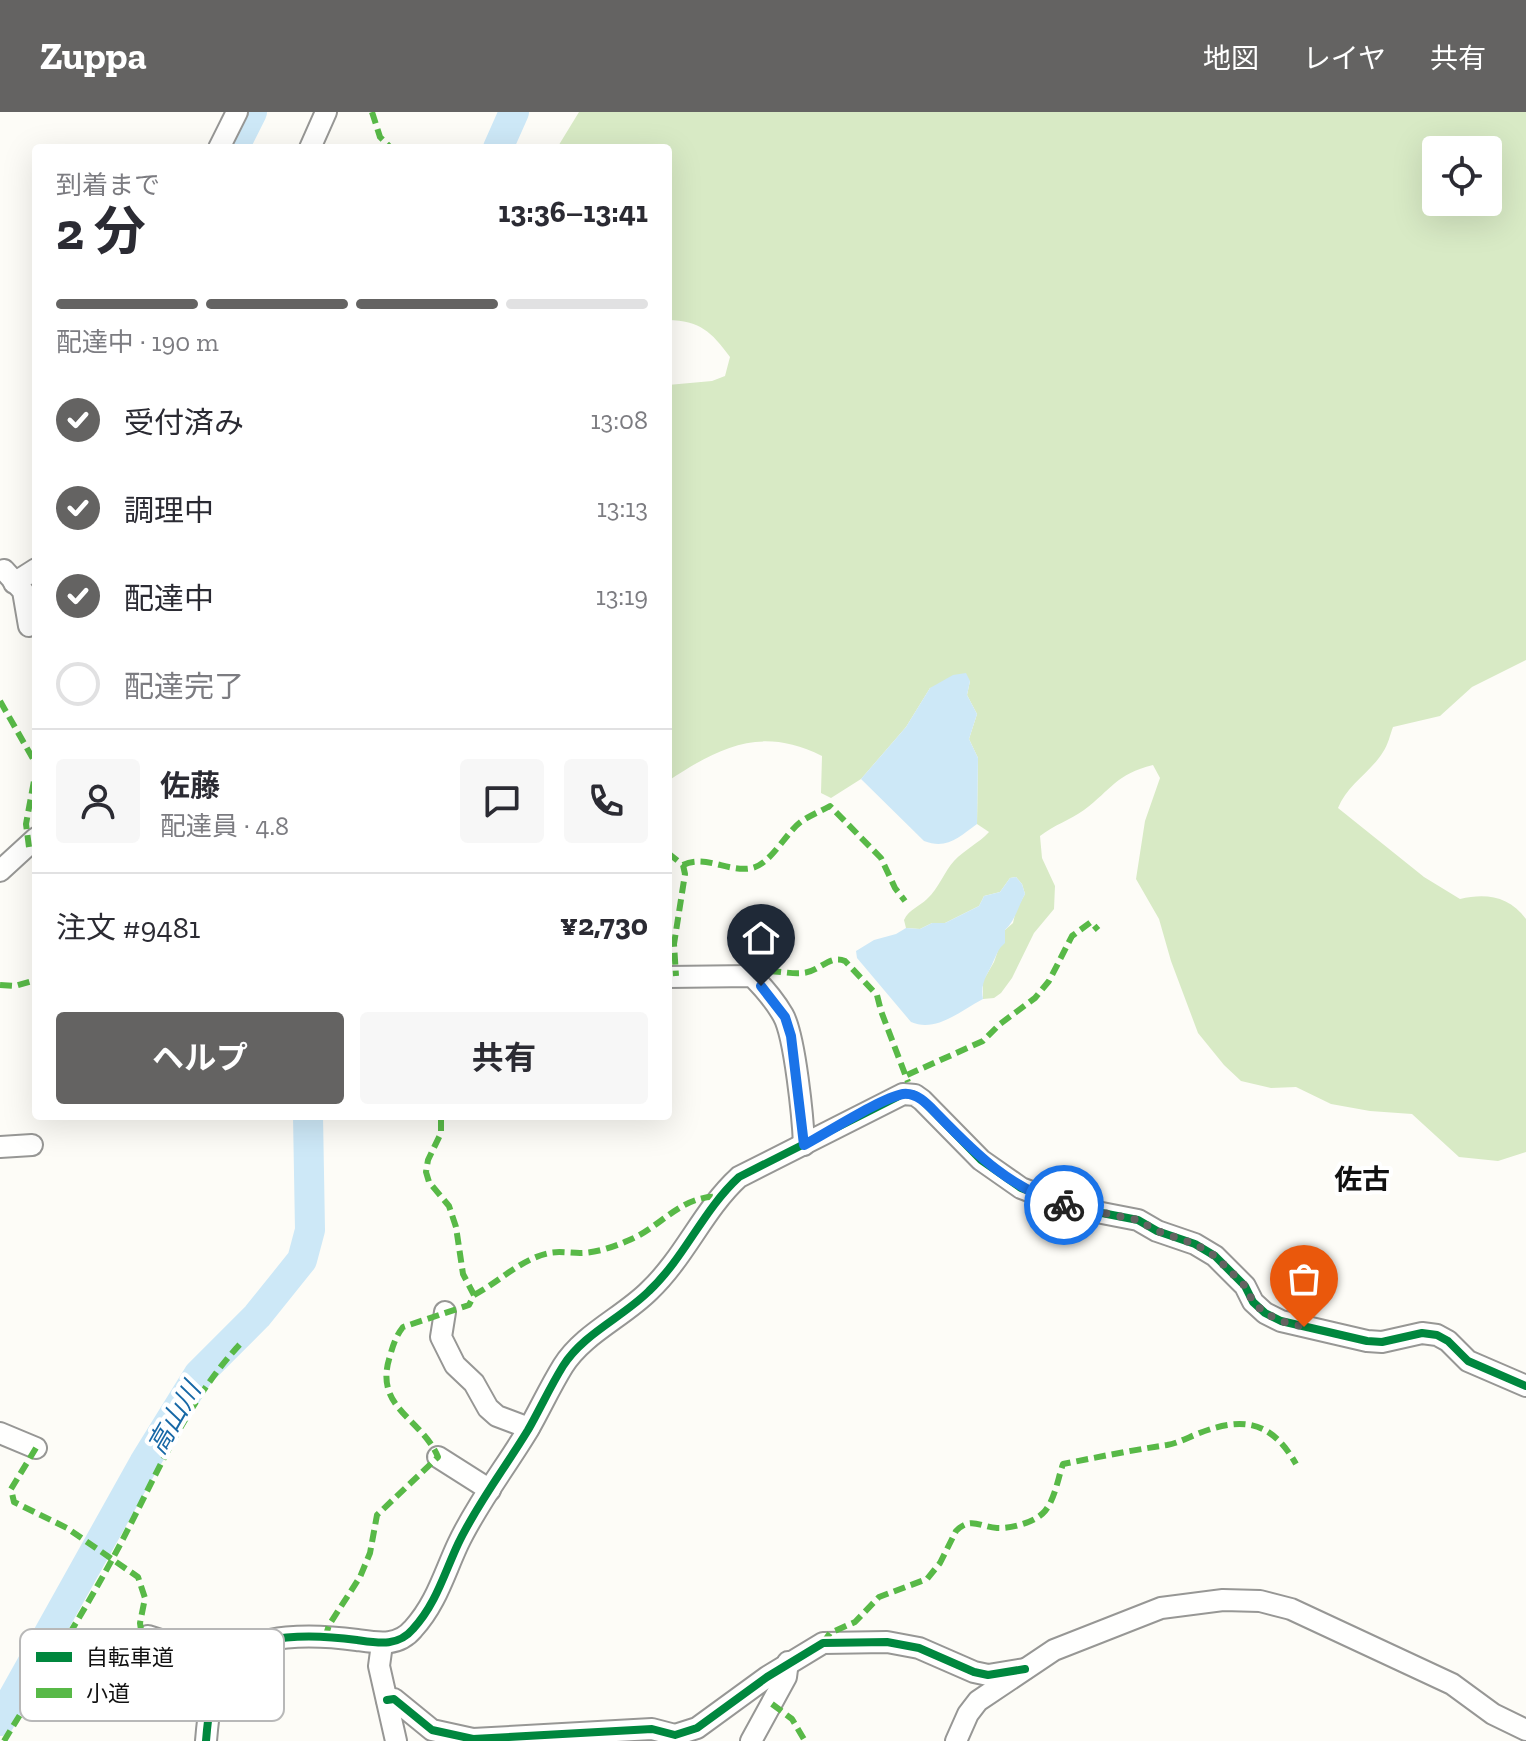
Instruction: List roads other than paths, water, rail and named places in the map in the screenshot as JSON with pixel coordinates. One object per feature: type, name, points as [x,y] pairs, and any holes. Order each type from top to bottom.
[{"type":"street","points":[[221,144],[237,112]]},
{"type":"street","points":[[312,144],[326,112]]},
{"type":"street","points":[[29,626],[23,591],[9,577],[32,570]]},
{"type":"street","points":[[0,871],[32,842]]},
{"type":"street","points":[[672,977],[752,976],[761,986],[785,1017],[791,1036],[804,1145]]},
{"type":"street","points":[[284,1638],[325,1638],[382,1644],[410,1633],[431,1608],[458,1543],[529,1428],[565,1362],[578,1348],[650,1291],[685,1250],[707,1214],[739,1177],[903,1094],[915,1095],[935,1111],[981,1160],[1021,1188],[1071,1207],[1138,1220],[1215,1256],[1245,1286],[1253,1302],[1281,1321],[1367,1341],[1382,1342],[1422,1333],[1437,1335],[1448,1341],[1468,1361],[1526,1386]]},
{"type":"street","points":[[0,1147],[32,1145]]},
{"type":"street","points":[[445,1312],[441,1337],[455,1365],[474,1383],[488,1408],[497,1416],[529,1428]]},
{"type":"street","points":[[0,1433],[36,1448]]},
{"type":"street","points":[[438,1457],[490,1490]]},
{"type":"street","points":[[956,1741],[968,1714],[978,1701],[1054,1650],[1161,1608],[1223,1600],[1260,1601],[1291,1609],[1452,1684],[1493,1714],[1526,1730]]},
{"type":"street","points":[[387,1700],[394,1699],[432,1730],[473,1739],[652,1729],[675,1735],[697,1728],[788,1662],[800,1659],[809,1649],[823,1643],[874,1641],[919,1648],[988,1675],[1025,1669]]},
{"type":"street","points":[[382,1644],[379,1666],[396,1741]]},
{"type":"street","points":[[751,1741],[786,1677],[788,1662]]},
{"type":"street","points":[[206,1741],[209,1721]]},
{"type":"water","points":[[966,673],[970,681],[967,695],[977,714],[969,739],[978,758],[977,824],[952,841],[932,843],[924,841],[861,779],[906,727],[930,688],[953,675]]},
{"type":"water","points":[[1016,877],[1025,894],[1005,930],[1005,943],[985,978],[983,999],[939,1023],[920,1025],[911,1022],[857,958],[856,951],[874,940],[906,928],[920,929],[932,923],[945,923],[979,906],[984,896],[1000,892],[1010,878]]},
{"type":"waterway","name":"高山川","points":[[236,144],[252,112]]},
{"type":"waterway","points":[[500,144],[514,112]]},
{"type":"waterway","name":"高山川","points":[[51,1629],[144,1463],[199,1374],[257,1316],[302,1260],[310,1230],[308,1120]]},
{"type":"waterway","name":"高山川","points":[[0,1721],[20,1685]]},
{"type":"district","name":"佐古","points":[[1362,1179]]}]
